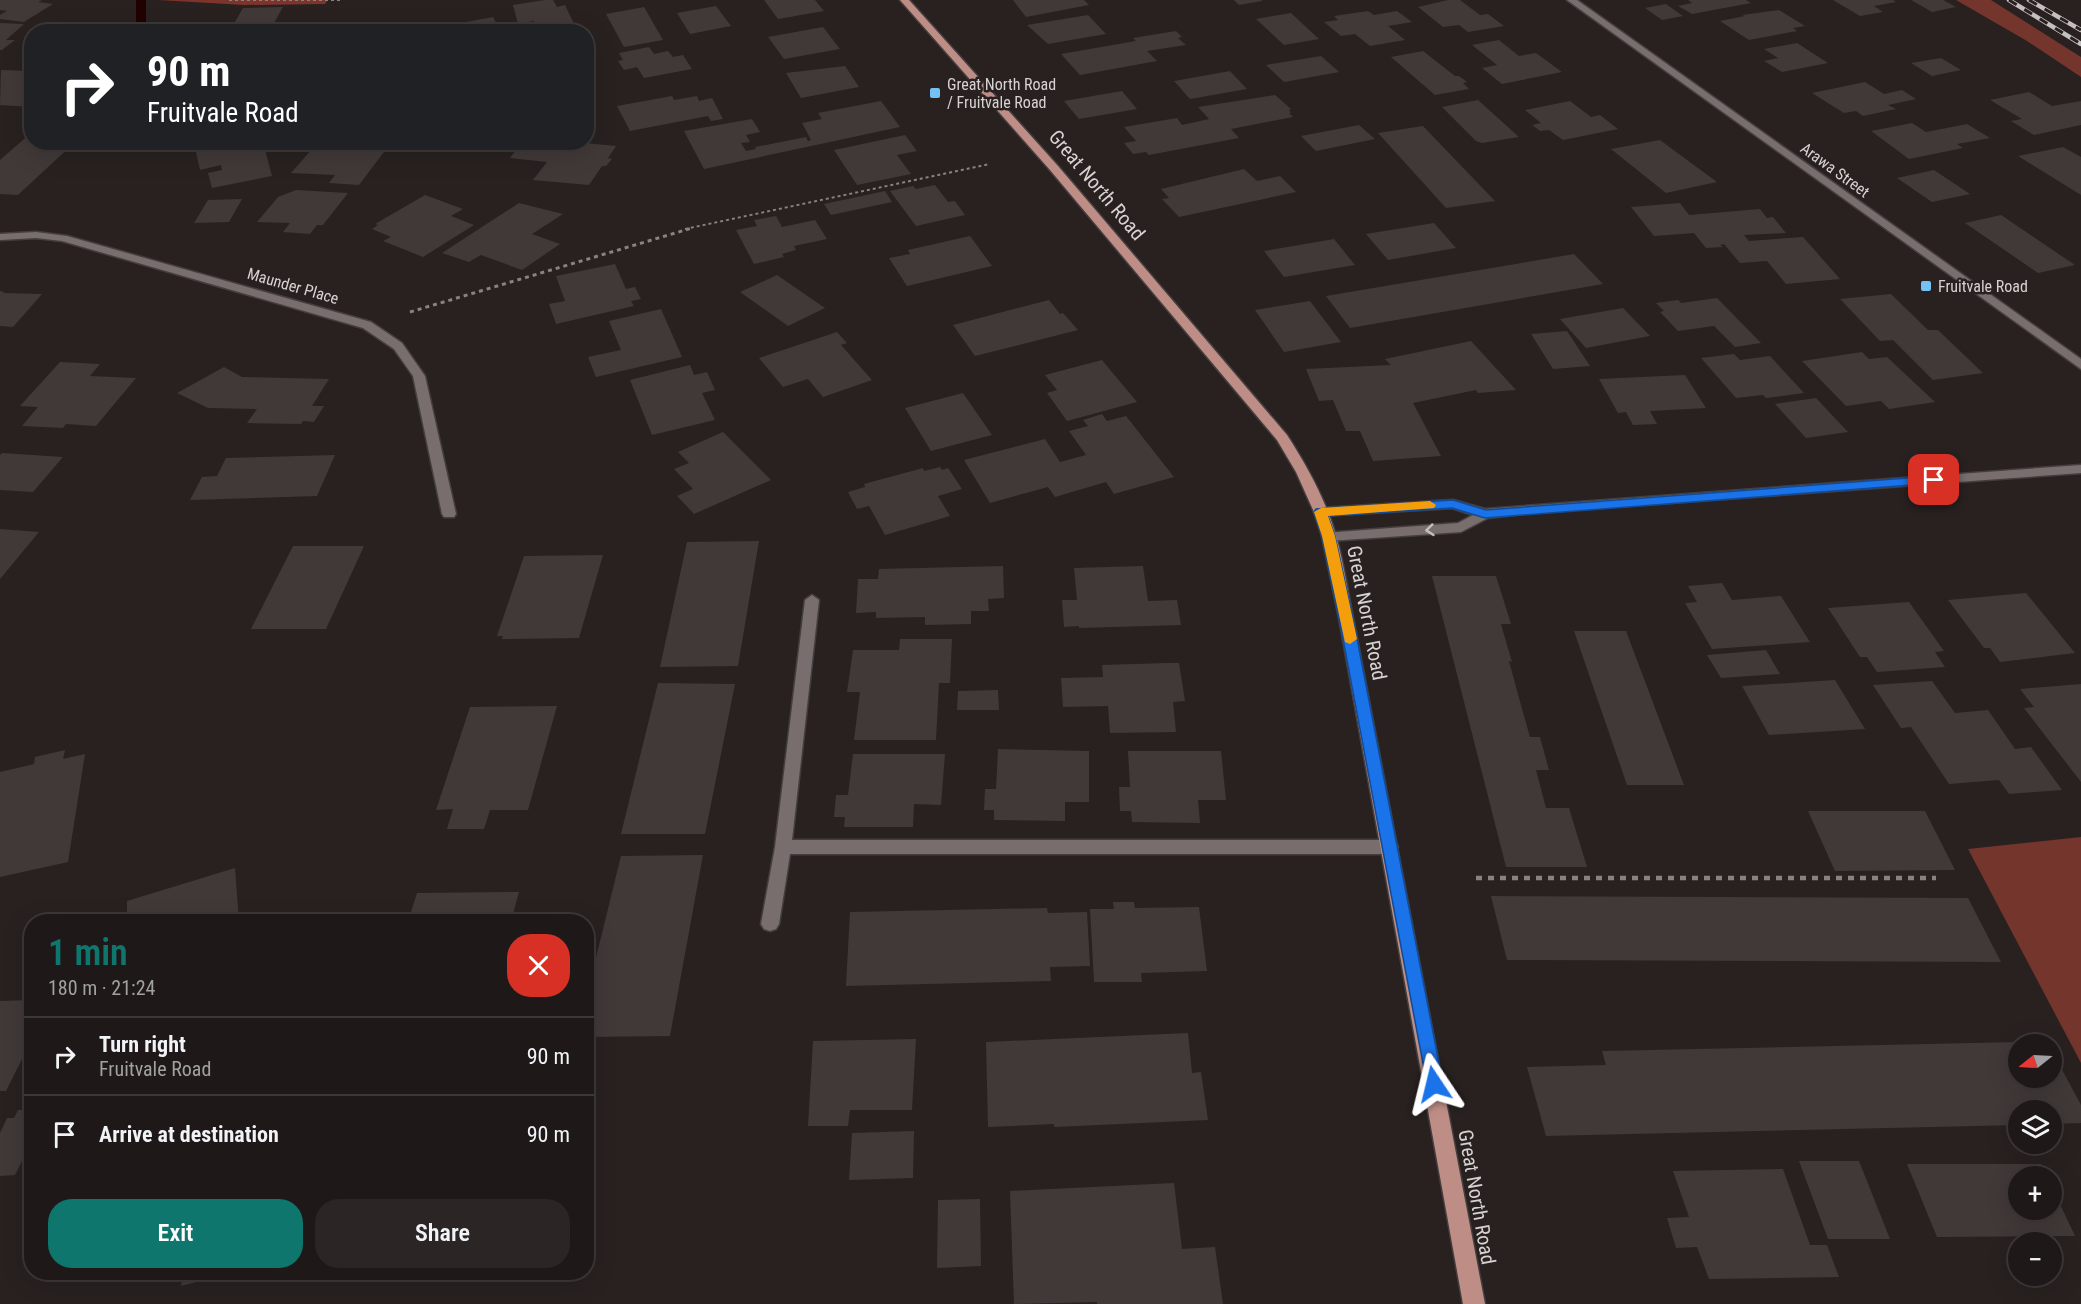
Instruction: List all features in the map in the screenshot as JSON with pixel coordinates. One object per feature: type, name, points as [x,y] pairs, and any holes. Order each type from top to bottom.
[{"type":"main road","name":"Great North Road","points":[[904,0],[1054,168],[1282,438],[1304,472],[1329,536],[1390,848],[1474,1304]]},
{"type":"street","name":"Arawa Street","points":[[1571,0],[2081,365]]},
{"type":"street","name":"Maunder Place","points":[[0,237],[36,235],[63,238],[367,325],[398,346],[419,376],[449,514]]},
{"type":"street","points":[[1321,512],[1453,504],[1485,514],[2081,469]]},
{"type":"street","points":[[1329,536],[1461,526],[1485,514]]},
{"type":"street","points":[[770,924],[783,847],[812,600]]},
{"type":"street","points":[[783,847],[1390,848]]},
{"type":"path","points":[[229,0],[341,0]]},
{"type":"path","points":[[403,314],[686,229],[990,164]]},
{"type":"path","points":[[1476,878],[1936,878]]},
{"type":"shaded area","points":[[158,0],[328,0],[325,4],[244,5]]},
{"type":"shaded area","points":[[1956,0],[1991,0],[2081,57],[2081,77],[2027,41]]},
{"type":"shaded area","points":[[2081,837],[2081,1063],[1968,849]]},
{"type":"building","points":[[0,0],[42,0],[38,2],[53,4],[24,22],[0,19],[0,15],[7,11],[0,10]]},
{"type":"building","points":[[553,0],[557,7],[565,5],[574,24],[535,24],[534,21],[518,24],[513,5]]},
{"type":"building","points":[[764,0],[815,0],[824,11],[778,19]]},
{"type":"building","points":[[1013,0],[1084,0],[1089,5],[1026,17]]},
{"type":"building","points":[[1234,0],[1262,0],[1262,1],[1239,5]]},
{"type":"building","points":[[1448,0],[1460,0],[1480,15],[1488,14],[1504,26],[1468,32],[1459,25],[1443,27],[1418,7]]},
{"type":"building","points":[[1688,0],[1746,0],[1751,3],[1692,14],[1678,6],[1692,3]]},
{"type":"building","points":[[1833,0],[1893,0],[1896,2],[1874,6],[1883,12],[1860,16]]},
{"type":"building","points":[[1911,0],[1943,0],[1956,7],[1932,12]]},
{"type":"building","points":[[1666,4],[1683,16],[1662,20],[1645,8]]},
{"type":"building","points":[[716,6],[731,26],[690,34],[677,13]]},
{"type":"building","points":[[283,7],[273,24],[234,24],[243,8]]},
{"type":"building","points":[[644,7],[663,40],[624,47],[606,14]]},
{"type":"building","points":[[1779,10],[1805,26],[1793,28],[1797,31],[1749,40],[1720,21],[1745,16],[1742,15]]},
{"type":"building","points":[[1368,11],[1374,15],[1397,11],[1412,22],[1388,26],[1405,40],[1370,46],[1355,34],[1341,36],[1324,22],[1338,20],[1334,16]]},
{"type":"building","points":[[1291,13],[1319,39],[1284,45],[1256,19]]},
{"type":"building","points":[[1088,15],[1106,34],[1048,44],[1027,25]]},
{"type":"building","points":[[493,17],[497,24],[456,24]]},
{"type":"building","points":[[0,23],[24,24],[6,40],[15,40],[2,50],[0,50]]},
{"type":"building","points":[[823,27],[840,49],[784,59],[768,37]]},
{"type":"building","points":[[1176,31],[1182,37],[1178,38],[1186,45],[1147,51],[1157,61],[1080,75],[1061,54],[1136,41],[1133,38]]},
{"type":"building","points":[[1499,40],[1519,56],[1536,53],[1562,72],[1502,84],[1482,68],[1497,65],[1472,45]]},
{"type":"building","points":[[1797,43],[1828,63],[1782,72],[1764,61],[1778,58],[1764,49]]},
{"type":"building","points":[[649,47],[654,54],[668,51],[673,57],[683,55],[692,69],[644,78],[637,67],[624,70],[618,61],[623,60],[619,53]]},
{"type":"building","points":[[1423,51],[1455,76],[1467,82],[1463,83],[1469,89],[1435,95],[1391,57]]},
{"type":"building","points":[[1321,56],[1339,72],[1284,82],[1266,65]]},
{"type":"building","points":[[1941,58],[1961,70],[1932,76],[1911,63]]},
{"type":"building","points":[[845,66],[859,87],[801,98],[786,73]]},
{"type":"building","points":[[1,70],[24,71],[24,106],[0,105]]},
{"type":"building","points":[[1230,71],[1247,89],[1190,99],[1174,81]]},
{"type":"building","points":[[1865,82],[1884,94],[1902,90],[1916,99],[1888,105],[1896,109],[1863,116],[1856,111],[1844,113],[1812,93]]},
{"type":"building","points":[[1122,91],[1137,109],[1079,119],[1064,101]]},
{"type":"building","points":[[2029,92],[2052,106],[2081,101],[2081,125],[2034,135],[2011,121],[2022,119],[1990,100]]},
{"type":"building","points":[[1275,95],[1291,109],[1289,113],[1293,117],[1231,129],[1239,138],[1149,155],[1146,152],[1133,154],[1124,143],[1136,141],[1124,127],[1177,118],[1182,125],[1209,119],[1198,107]]},
{"type":"building","points":[[672,96],[674,100],[697,96],[699,101],[712,98],[723,119],[711,121],[708,116],[630,131],[617,106]]},
{"type":"building","points":[[1478,100],[1519,137],[1482,143],[1476,141],[1442,107]]},
{"type":"building","points":[[881,101],[900,127],[704,169],[684,131],[752,119],[760,132],[746,135],[750,142],[741,143],[746,151],[756,149],[755,147],[806,137],[808,141],[811,140],[802,123],[822,119],[818,113]]},
{"type":"building","points":[[1570,101],[1591,117],[1600,115],[1618,129],[1563,140],[1549,130],[1540,131],[1532,125],[1541,123],[1525,110]]},
{"type":"building","points":[[1912,123],[1926,132],[1967,124],[1990,138],[1957,144],[1963,148],[1909,159],[1871,131]]},
{"type":"building","points":[[1359,125],[1375,139],[1316,151],[1301,136]]},
{"type":"building","points":[[1423,126],[1495,201],[1446,208],[1378,133]]},
{"type":"building","points":[[905,135],[917,151],[897,155],[911,174],[857,185],[834,150]]},
{"type":"building","points":[[24,139],[24,150],[66,150],[18,195],[0,194],[0,160]]},
{"type":"building","points":[[1660,140],[1717,182],[1666,193],[1611,149]]},
{"type":"building","points":[[594,144],[616,146],[608,158],[612,159],[606,166],[602,166],[589,185],[533,180],[547,162],[510,158],[516,150],[594,150]]},
{"type":"building","points":[[2063,147],[2081,157],[2081,195],[2018,156]]},
{"type":"building","points":[[265,150],[272,176],[212,188],[208,173],[222,170],[221,165],[200,170],[196,152]]},
{"type":"building","points":[[311,150],[384,152],[359,185],[329,183],[335,175],[291,173]]},
{"type":"building","points":[[1244,169],[1257,181],[1280,176],[1296,192],[1179,217],[1162,199],[1169,198],[1161,189]]},
{"type":"building","points":[[1934,170],[1970,194],[1932,202],[1897,178]]},
{"type":"building","points":[[935,185],[948,202],[955,201],[965,215],[916,226],[890,191],[913,186],[916,189]]},
{"type":"building","points":[[296,190],[348,193],[323,225],[317,225],[310,234],[283,232],[290,223],[257,222],[278,197]]},
{"type":"building","points":[[885,191],[892,202],[831,215],[824,204]]},
{"type":"building","points":[[425,195],[463,209],[451,216],[474,225],[423,257],[383,241],[391,237],[372,229],[378,225],[375,224]]},
{"type":"building","points":[[242,199],[229,222],[194,223],[208,200]]},
{"type":"building","points":[[519,203],[563,214],[532,234],[560,244],[522,270],[481,255],[469,262],[442,253]]},
{"type":"building","points":[[1680,203],[1689,215],[1760,209],[1767,218],[1773,217],[1786,233],[1744,235],[1749,241],[1803,237],[1840,279],[1786,284],[1767,261],[1740,263],[1724,244],[1720,245],[1723,247],[1706,248],[1694,233],[1654,236],[1631,207]]},
{"type":"building","points":[[2001,215],[2075,265],[2038,273],[1965,223]]},
{"type":"building","points":[[776,216],[782,227],[815,220],[827,239],[794,246],[796,250],[782,254],[784,257],[754,264],[736,230],[757,226],[754,220]]},
{"type":"building","points":[[1434,223],[1456,248],[1388,260],[1366,234]]},
{"type":"building","points":[[970,236],[992,266],[907,286],[889,258],[910,254],[908,250]]},
{"type":"building","points":[[1334,239],[1355,265],[1284,277],[1264,251]]},
{"type":"building","points":[[1574,254],[1603,284],[1350,328],[1326,296]]},
{"type":"building","points":[[615,264],[626,289],[635,287],[641,299],[631,301],[634,306],[556,324],[549,304],[565,301],[556,276]]},
{"type":"building","points":[[777,275],[825,308],[788,326],[740,292]]},
{"type":"building","points":[[0,291],[42,294],[13,327],[0,326]]},
{"type":"building","points":[[1891,294],[1928,330],[1938,330],[1983,373],[1933,380],[1893,340],[1880,341],[1840,299]]},
{"type":"building","points":[[1717,298],[1761,343],[1735,347],[1714,326],[1678,331],[1660,312],[1664,311],[1656,303],[1678,300],[1681,303]]},
{"type":"building","points":[[1049,300],[1060,314],[1063,313],[1078,330],[975,356],[953,325]]},
{"type":"building","points":[[1310,301],[1341,342],[1284,352],[1255,310]]},
{"type":"building","points":[[1623,308],[1650,336],[1586,348],[1560,319]]},
{"type":"building","points":[[661,309],[682,357],[596,377],[588,357],[621,350],[609,321]]},
{"type":"building","points":[[1567,331],[1590,366],[1553,369],[1531,334]]},
{"type":"building","points":[[837,332],[847,343],[841,345],[872,380],[823,397],[808,379],[783,387],[759,358]]},
{"type":"building","points":[[1471,341],[1516,390],[1478,393],[1476,390],[1413,403],[1441,456],[1373,461],[1360,431],[1346,431],[1333,400],[1319,401],[1306,369],[1391,365],[1385,359]]},
{"type":"building","points":[[1862,352],[1869,359],[1887,357],[1935,402],[1889,409],[1881,401],[1846,406],[1802,361]]},
{"type":"building","points":[[1734,354],[1740,360],[1770,356],[1804,393],[1766,398],[1763,395],[1736,398],[1701,358]]},
{"type":"building","points":[[1102,360],[1137,402],[1067,421],[1047,393],[1057,390],[1045,375]]},
{"type":"building","points":[[60,362],[100,364],[90,376],[136,378],[96,426],[66,424],[63,428],[22,426],[38,407],[20,406]]},
{"type":"building","points":[[690,365],[694,375],[707,372],[715,390],[702,393],[715,420],[652,435],[630,380]]},
{"type":"building","points":[[224,367],[242,377],[329,379],[312,406],[324,406],[314,422],[303,421],[301,424],[247,423],[257,409],[208,408],[177,393]]},
{"type":"building","points":[[1685,375],[1706,408],[1650,411],[1657,424],[1633,425],[1626,412],[1618,413],[1599,379]]},
{"type":"building","points":[[963,393],[992,435],[931,451],[905,408]]},
{"type":"building","points":[[1816,398],[1848,432],[1806,438],[1775,404]]},
{"type":"building","points":[[1102,414],[1107,421],[1126,416],[1174,477],[1114,494],[1106,482],[1055,497],[1048,487],[990,503],[964,460],[1045,439],[1060,462],[1086,455],[1069,431],[1088,426],[1083,420]]},
{"type":"building","points":[[723,432],[771,480],[694,514],[677,496],[693,489],[674,469],[689,463],[678,452]]},
{"type":"building","points":[[2,453],[63,457],[33,492],[0,490],[0,455]]},
{"type":"building","points":[[335,455],[317,496],[190,500],[202,477],[217,476],[226,458]]},
{"type":"building","points":[[940,467],[942,470],[948,468],[962,489],[938,496],[950,516],[885,535],[869,506],[857,509],[848,492],[865,487],[864,484],[923,468],[924,471]]},
{"type":"building","points":[[0,529],[39,532],[0,579]]},
{"type":"building","points":[[759,541],[738,666],[660,667],[687,542]]},
{"type":"building","points":[[293,546],[364,546],[326,629],[251,629]]},
{"type":"building","points":[[603,555],[579,638],[502,639],[503,636],[497,636],[524,556]]},
{"type":"building","points":[[1003,566],[1004,598],[988,599],[989,611],[971,611],[971,624],[925,625],[925,617],[876,618],[876,612],[856,613],[858,579],[878,579],[879,569]]},
{"type":"building","points":[[1143,566],[1148,601],[1177,600],[1181,625],[1064,627],[1062,600],[1077,600],[1074,568]]},
{"type":"building","points":[[1432,576],[1496,576],[1511,624],[1501,624],[1519,698],[1530,737],[1540,737],[1549,770],[1536,770],[1546,808],[1569,808],[1587,867],[1506,867]]},
{"type":"building","points":[[1722,583],[1732,600],[1781,596],[1810,642],[1712,649],[1685,603],[1697,602],[1688,586]]},
{"type":"building","points":[[2026,593],[2075,653],[2000,662],[1990,648],[1984,648],[1948,600]]},
{"type":"building","points":[[1909,602],[1944,651],[1935,652],[1945,667],[1877,672],[1867,657],[1860,657],[1828,608]]},
{"type":"building","points":[[1574,631],[1626,631],[1684,785],[1627,785]]},
{"type":"building","points":[[900,639],[952,639],[950,683],[939,683],[936,740],[854,740],[860,692],[847,692],[853,650],[899,650]]},
{"type":"building","points":[[1766,650],[1780,674],[1721,678],[1707,655]]},
{"type":"building","points":[[1179,663],[1185,701],[1173,702],[1176,732],[1110,733],[1108,706],[1063,707],[1061,678],[1103,677],[1102,665]]},
{"type":"building","points":[[1835,680],[1865,729],[1769,735],[1742,686]]},
{"type":"building","points":[[1932,681],[1955,713],[1988,710],[2015,749],[2031,747],[2062,790],[2009,794],[1999,780],[1949,784],[1911,727],[1901,728],[1873,685]]},
{"type":"building","points":[[658,683],[735,684],[705,834],[621,834]]},
{"type":"building","points":[[2081,684],[2081,782],[2024,708],[2034,707],[2020,689]]},
{"type":"building","points":[[998,690],[999,710],[957,710],[958,691]]},
{"type":"building","points":[[557,706],[528,810],[490,810],[484,829],[447,829],[453,809],[436,810],[470,707]]},
{"type":"building","points":[[998,749],[1089,751],[1089,802],[1065,802],[1065,821],[994,820],[994,810],[984,810],[985,789],[996,789]]},
{"type":"building","points":[[65,750],[63,759],[85,754],[68,862],[0,877],[0,772],[34,764],[35,757]]},
{"type":"building","points":[[1128,751],[1221,751],[1226,800],[1198,800],[1200,823],[1132,822],[1131,811],[1120,811],[1119,787],[1130,787]]},
{"type":"building","points":[[853,754],[945,754],[941,805],[914,804],[913,827],[844,827],[845,817],[834,817],[836,795],[848,795]]},
{"type":"building","points":[[1808,811],[1925,811],[1955,870],[1835,871]]},
{"type":"building","points":[[703,855],[670,1036],[594,1037],[594,966],[621,856]]},
{"type":"building","points":[[235,868],[238,914],[127,914],[127,901]]},
{"type":"building","points":[[519,892],[513,914],[410,914],[417,893]]},
{"type":"building","points":[[1491,896],[1968,898],[2001,962],[1507,960]]},
{"type":"building","points":[[1113,902],[1134,902],[1135,908],[1199,907],[1207,971],[1141,973],[1142,982],[1094,982],[1090,909],[1114,909]]},
{"type":"building","points":[[1047,908],[1048,913],[1087,912],[1090,966],[1050,967],[1051,981],[846,986],[850,912]]},
{"type":"building","points":[[24,1000],[24,1055],[6,1091],[0,1091],[0,1001]]},
{"type":"building","points":[[1188,1033],[1192,1073],[1201,1072],[1208,1120],[1054,1127],[1054,1124],[988,1127],[986,1042]]},
{"type":"building","points":[[916,1039],[912,1110],[850,1110],[848,1126],[808,1126],[813,1041]]},
{"type":"building","points":[[2008,1042],[2008,1088],[2062,1088],[2062,1070],[2081,1105],[2081,1123],[2062,1124],[2062,1100],[2008,1100],[2008,1125],[1546,1136],[1527,1067],[1606,1065],[1602,1051]]},
{"type":"building","points":[[18,1110],[24,1110],[24,1157],[15,1175],[0,1176],[0,1133],[7,1118],[14,1118]]},
{"type":"building","points":[[914,1131],[913,1178],[849,1180],[852,1133]]},
{"type":"building","points":[[1799,1161],[1859,1161],[1890,1239],[1828,1239]]},
{"type":"building","points":[[1907,1164],[2041,1164],[2042,1166],[2008,1166],[2008,1220],[2062,1220],[2062,1208],[2075,1236],[2062,1236],[2062,1232],[2008,1232],[2008,1236],[1937,1237]]},
{"type":"building","points":[[1783,1169],[1810,1245],[1827,1245],[1839,1277],[1709,1279],[1697,1247],[1676,1248],[1667,1218],[1689,1217],[1673,1171]]},
{"type":"building","points":[[1174,1183],[1182,1249],[1215,1247],[1223,1304],[1097,1304],[1097,1302],[1014,1304],[1010,1191]]},
{"type":"building","points":[[980,1199],[981,1266],[937,1268],[938,1200]]},
{"type":"building","points":[[182,1280],[204,1280],[181,1286]]},
{"type":"waterway","points":[[141,0],[141,24]]},
{"type":"railway","points":[[2009,0],[2081,44]]},
{"type":"railway","points":[[2029,0],[2081,30]]},
{"type":"slow traffic","points":[[1350,639],[1329,536],[1321,512],[1430,505]]},
{"type":"place","name":"Great North Road / Fruitvale Road","points":[[935,93]]},
{"type":"place","name":"Fruitvale Road","points":[[1926,286]]},
{"type":"route","points":[[1434,1084],[1347,623],[1329,536],[1321,512],[1453,504],[1485,514],[1934,480]]}]
